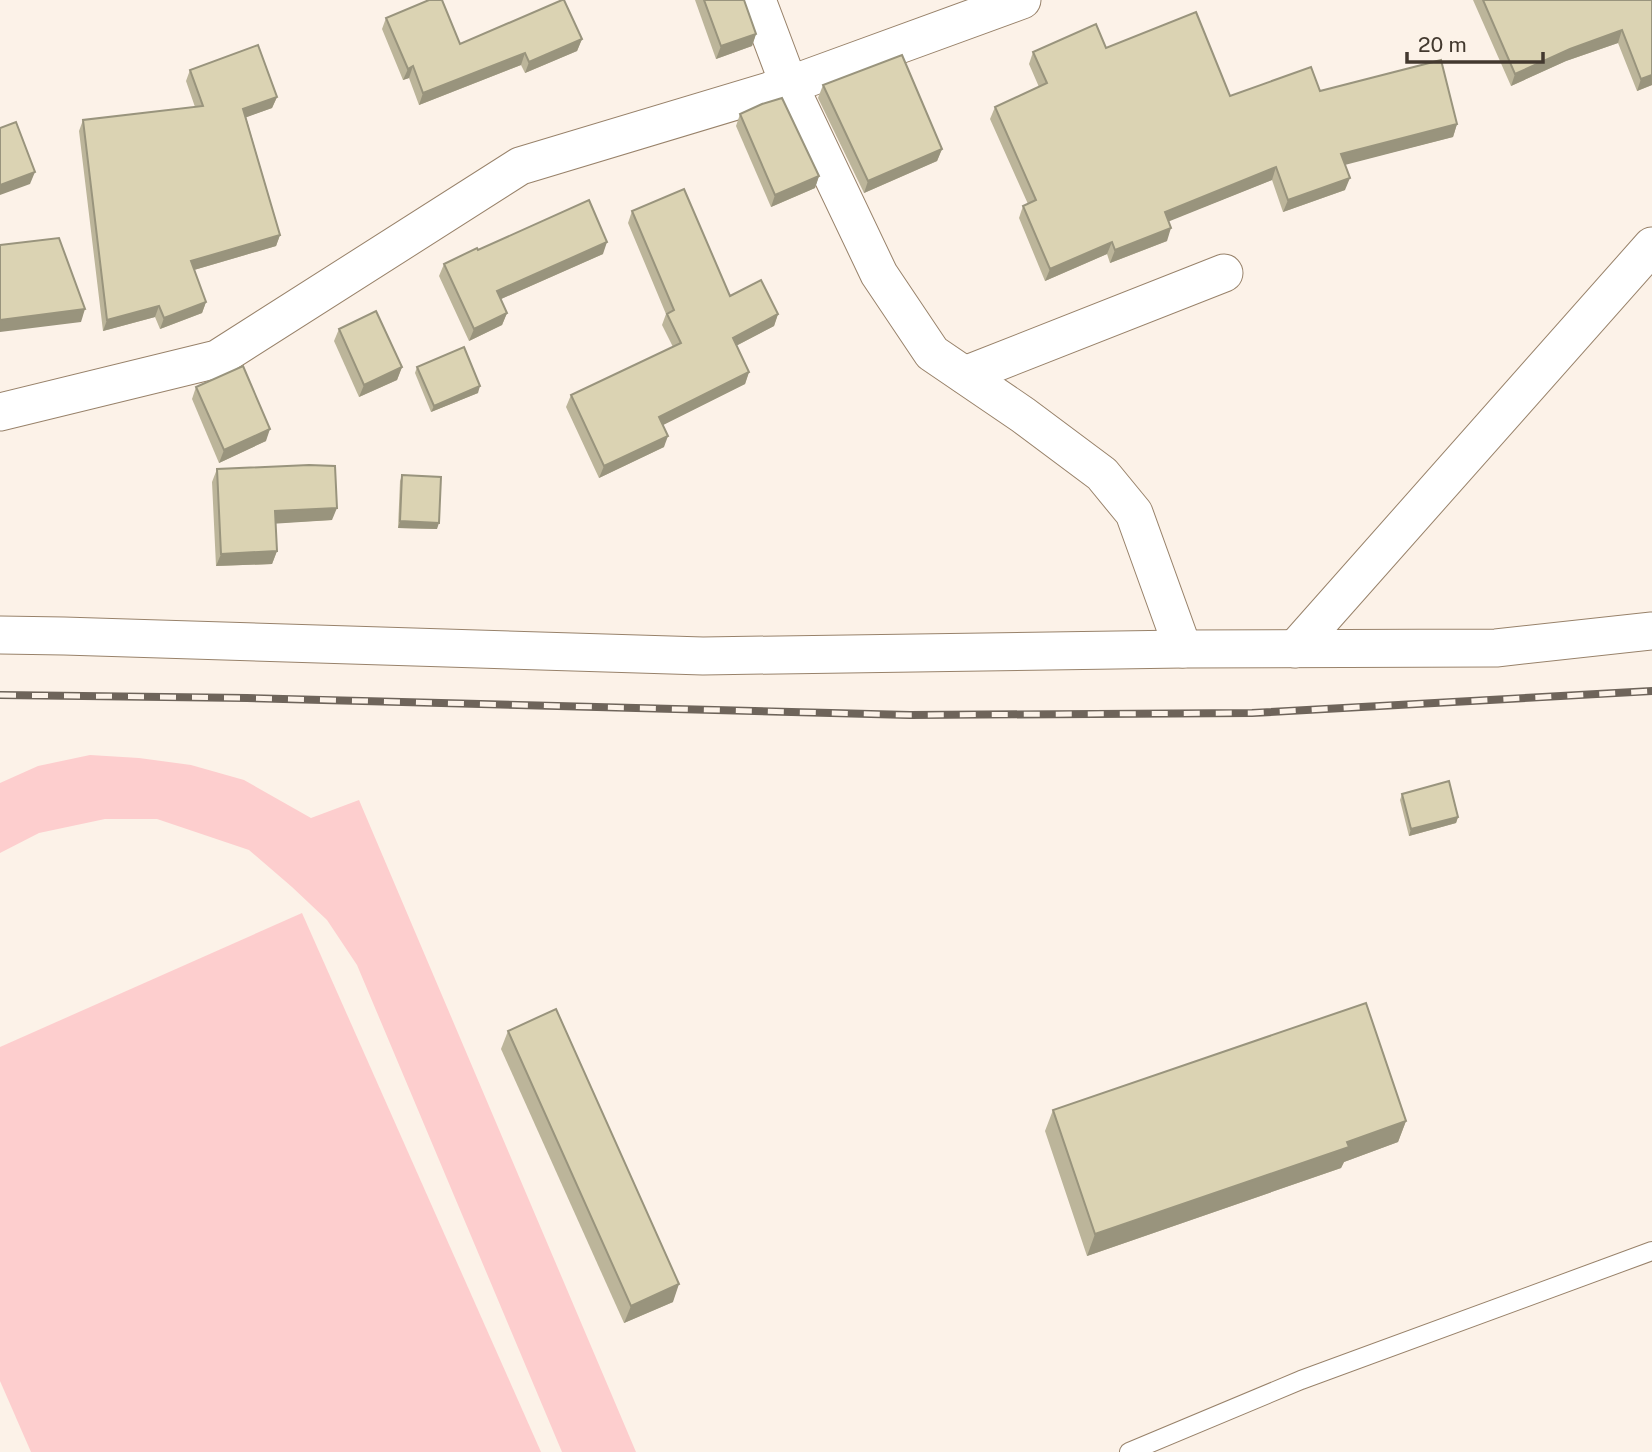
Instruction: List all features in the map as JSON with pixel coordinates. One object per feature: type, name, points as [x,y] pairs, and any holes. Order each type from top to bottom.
[{"type":"street","points":[[757,0],[789,85],[879,274],[932,353],[1023,415],[1102,474],[1134,513],[1182,649]]},
{"type":"street","points":[[0,412],[218,359],[520,166],[789,85],[1022,0]]},
{"type":"street","points":[[1295,649],[1652,246]]},
{"type":"street","points":[[965,376],[1224,273]]},
{"type":"street","points":[[0,635],[704,656],[1182,649],[1496,648],[1652,631]]},
{"type":"lane","points":[[1129,1452],[1301,1380],[1652,1251]]},
{"type":"shaded area","points":[[90,755],[191,765],[244,780],[311,818],[359,800],[636,1452],[562,1452],[357,965],[327,920],[292,887],[249,850],[157,819],[105,819],[39,833],[0,853],[0,783],[38,766]]},
{"type":"shaded area","points":[[302,913],[541,1452],[31,1452],[0,1381],[0,1047]]},
{"type":"building","points":[[429,0],[442,0],[460,44],[562,0],[582,39],[529,62],[525,53],[423,93],[413,66],[408,69],[386,18]]},
{"type":"building","points":[[704,0],[744,0],[756,34],[721,46]]},
{"type":"building","points":[[1483,0],[1652,0],[1652,75],[1641,79],[1622,30],[1570,49],[1515,74]]},
{"type":"building","points":[[1196,12],[1230,96],[1311,67],[1320,91],[1441,60],[1457,124],[1341,154],[1350,178],[1288,200],[1276,167],[1165,212],[1171,228],[1115,250],[1112,242],[1050,269],[1023,206],[1036,200],[995,107],[1047,83],[1033,52],[1096,24],[1106,48]]},
{"type":"building","points":[[258,45],[277,97],[243,109],[280,235],[191,261],[206,302],[164,318],[159,306],[107,320],[83,120],[203,106],[190,70]]},
{"type":"building","points":[[902,55],[942,149],[868,181],[823,85]]},
{"type":"building","points":[[782,98],[819,176],[775,195],[740,114]]},
{"type":"building","points":[[16,122],[35,172],[0,185],[0,128]]},
{"type":"building","points":[[684,189],[730,296],[761,280],[778,314],[733,338],[749,372],[659,417],[668,436],[604,466],[571,395],[681,343],[667,314],[674,310],[632,211]]},
{"type":"building","points":[[589,200],[607,242],[497,291],[507,313],[474,329],[444,264]]},
{"type":"building","points":[[59,238],[85,309],[0,320],[0,245]]},
{"type":"building","points":[[376,311],[402,367],[364,385],[339,329]]},
{"type":"building","points":[[464,347],[480,386],[434,406],[417,367]]},
{"type":"building","points":[[243,366],[270,429],[224,450],[196,387]]},
{"type":"building","points":[[335,466],[337,508],[275,511],[277,551],[221,554],[217,469]]},
{"type":"building","points":[[402,475],[441,477],[439,523],[400,521]]},
{"type":"building","points":[[1449,781],[1458,817],[1411,829],[1402,794]]},
{"type":"building","points":[[1366,1003],[1406,1121],[1347,1142],[1349,1147],[1095,1234],[1053,1110]]},
{"type":"building","points":[[556,1009],[679,1284],[631,1306],[508,1031]]},
{"type":"railway","points":[[0,695],[247,698],[910,715],[1252,713],[1652,691]]}]
